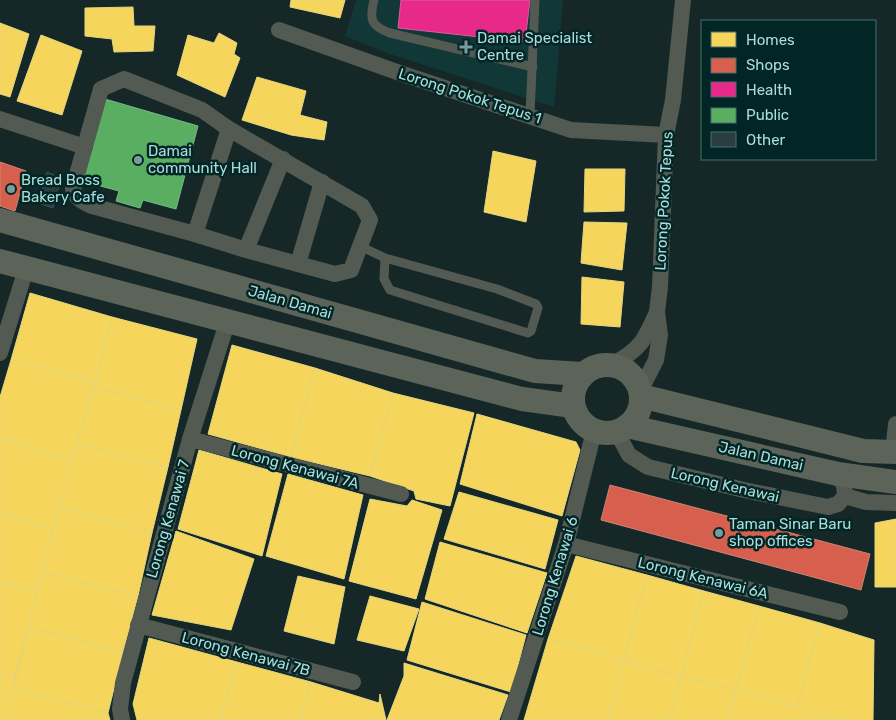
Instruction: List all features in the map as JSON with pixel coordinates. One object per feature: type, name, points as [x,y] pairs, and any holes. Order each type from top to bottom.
[{"type":"main road","name":"Jalan Damai","points":[[0,220],[535,371],[582,374]]},
{"type":"main road","points":[[0,261],[522,399],[573,406]]},
{"type":"main road","points":[[614,364],[626,370],[635,379],[641,393],[638,413],[623,429],[606,433],[594,431],[580,421],[573,406],[574,389],[582,374],[596,366],[614,364]]},
{"type":"main road","name":"Jalan Damai","points":[[641,393],[863,452],[894,452]]},
{"type":"main road","name":"Jalan Damai","points":[[623,429],[841,485],[896,482]]},
{"type":"street","name":"Lorong Pokok Tepus","points":[[641,393],[656,360],[660,334],[657,312],[660,287],[666,135],[673,100],[683,0]]},
{"type":"street","name":"Lorong Pokok Tepus 1","points":[[279,30],[397,72],[572,130],[666,135]]},
{"type":"street","points":[[124,79],[202,110],[229,129],[362,206],[370,220],[351,270],[335,274],[92,206],[79,200],[72,189],[101,89],[124,79]]},
{"type":"street","points":[[0,119],[85,147]]},
{"type":"street","points":[[195,234],[229,129]]},
{"type":"street","points":[[246,250],[283,159]]},
{"type":"street","points":[[298,264],[322,182]]},
{"type":"street","points":[[0,352],[26,269]]},
{"type":"street","name":"Lorong Pokok Tepus","points":[[614,364],[631,355],[645,338],[657,312]]},
{"type":"street","name":"Lorong Kenawai 7","points":[[122,720],[120,709],[122,683],[190,439],[228,320]]},
{"type":"street","points":[[894,452],[896,424]]},
{"type":"street","name":"Lorong Kenawai","points":[[623,429],[622,442],[630,455],[648,467],[744,490],[828,507],[838,504],[841,485]]},
{"type":"street","name":"Lorong Kenawai 6","points":[[510,720],[566,544],[594,431]]},
{"type":"street","name":"Lorong Kenawai 7A","points":[[190,439],[401,494]]},
{"type":"street","points":[[841,485],[866,502],[896,502]]},
{"type":"street","name":"Lorong Kenawai 6A","points":[[566,544],[840,612]]},
{"type":"street","name":"Lorong Kenawai 7B","points":[[138,625],[353,682]]},
{"type":"lane","points":[[374,0],[373,25],[378,29],[532,67]]},
{"type":"lane","points":[[530,115],[535,0]]},
{"type":"lane","points":[[360,246],[385,258],[497,290],[536,304],[538,308],[531,332],[528,333],[390,290],[384,278],[385,258]]},
{"type":"shaded area","name":"Damai Specialist Centre","points":[[356,0],[563,0],[554,107],[390,54],[345,36]]},
{"type":"building: Homes","points":[[291,0],[345,0],[340,18],[290,7]]},
{"type":"building: Homes","points":[[133,7],[134,26],[155,26],[153,51],[114,52],[112,39],[85,36],[85,8]]},
{"type":"building: Homes","points":[[0,23],[29,34],[10,97],[0,94]]},
{"type":"building: Homes","points":[[219,33],[237,43],[234,54],[240,58],[225,97],[177,75],[188,35],[214,43]]},
{"type":"building: Homes","points":[[41,35],[82,51],[62,115],[17,101]]},
{"type":"building: Homes","points":[[257,77],[306,91],[300,115],[327,122],[324,140],[291,135],[242,120]]},
{"type":"building: Homes","points":[[493,151],[536,161],[526,222],[484,212]]},
{"type":"building: Homes","points":[[585,169],[625,169],[624,211],[584,212]]},
{"type":"building: Homes","points":[[584,222],[627,223],[622,270],[581,263]]},
{"type":"building: Homes","points":[[582,277],[624,282],[620,327],[581,324]]},
{"type":"building: Homes","points":[[30,293],[112,317],[96,381],[11,360]]},
{"type":"building: Homes","points":[[112,317],[197,339],[181,410],[93,387]]},
{"type":"building: Homes","points":[[232,345],[315,368],[291,457],[208,434]]},
{"type":"building: Homes","points":[[11,360],[96,381],[72,462],[0,438],[0,397]]},
{"type":"building: Homes","points":[[315,368],[393,393],[370,476],[291,457]]},
{"type":"building: Homes","points":[[93,387],[181,410],[168,467],[77,444]]},
{"type":"building: Homes","points":[[393,393],[474,413],[450,506],[416,499],[414,491],[370,476]]},
{"type":"building: Homes","points":[[477,414],[576,442],[580,450],[562,516],[460,484]]},
{"type":"building: Homes","points":[[0,438],[72,462],[53,530],[0,514]]},
{"type":"building: Homes","points":[[77,444],[168,467],[152,533],[59,507]]},
{"type":"building: Homes","points":[[199,450],[282,474],[262,556],[178,529]]},
{"type":"building: Homes","points":[[288,474],[363,495],[344,579],[266,556]]},
{"type":"building: Homes","points":[[459,492],[558,520],[545,569],[444,539]]},
{"type":"building: Homes","points":[[370,499],[407,506],[412,500],[442,510],[416,599],[349,581]]},
{"type":"building: Homes","points":[[59,507],[152,533],[138,596],[42,572]]},
{"type":"building: Homes","points":[[0,514],[53,530],[37,592],[0,583]]},
{"type":"building: Homes","points":[[896,519],[896,587],[875,587],[875,523]]},
{"type":"building: Homes","points":[[176,531],[254,559],[231,630],[152,615]]},
{"type":"building: Homes","points":[[440,542],[547,573],[527,633],[425,599]]},
{"type":"building: Homes","points":[[576,556],[647,575],[624,660],[548,639]]},
{"type":"building: Homes","points":[[42,572],[138,596],[123,652],[28,627]]},
{"type":"building: Homes","points":[[647,575],[704,591],[681,677],[624,660]]},
{"type":"building: Homes","points":[[298,576],[345,587],[334,644],[284,631]]},
{"type":"building: Homes","points":[[0,583],[37,592],[15,678],[0,674]]},
{"type":"building: Homes","points":[[704,591],[759,606],[736,690],[681,677]]},
{"type":"building: Homes","points":[[370,596],[419,609],[404,651],[357,640]]},
{"type":"building: Homes","points":[[422,602],[526,635],[511,692],[407,660]]},
{"type":"building: Homes","points":[[759,606],[820,623],[797,708],[736,690]]},
{"type":"building: Homes","points":[[820,623],[874,640],[873,720],[840,720],[797,708]]},
{"type":"building: Homes","points":[[28,627],[123,652],[108,713],[13,688]]},
{"type":"building: Homes","points":[[149,638],[237,662],[220,720],[137,720],[133,704]]},
{"type":"building: Homes","points":[[548,639],[624,660],[608,720],[524,720]]},
{"type":"building: Homes","points":[[624,660],[681,677],[670,720],[608,720]]},
{"type":"building: Homes","points":[[237,662],[311,682],[300,720],[220,720]]},
{"type":"building: Homes","points":[[404,663],[508,695],[499,720],[387,720],[404,676]]},
{"type":"building: Homes","points":[[0,674],[15,678],[7,720],[0,720]]},
{"type":"building: Homes","points":[[681,677],[736,690],[728,720],[670,720]]},
{"type":"building: Homes","points":[[311,682],[379,703],[380,694],[386,720],[300,720]]},
{"type":"building: Homes","points":[[13,688],[108,713],[110,720],[7,720]]},
{"type":"building: Homes","points":[[736,690],[807,710],[804,720],[728,720]]},
{"type":"building: Homes","points":[[807,710],[840,720],[804,720]]},
{"type":"building: Shops","name":"Bread Boss Bakery Cafe","points":[[0,162],[26,171],[15,211],[0,206]]},
{"type":"building: Shops","name":"Taman Sinar Baru shop offices","points":[[610,485],[870,554],[861,590],[601,520]]},
{"type":"building: Health","points":[[401,0],[530,0],[525,42],[398,28]]},
{"type":"building: Public","name":"Damai community Hall","points":[[105,99],[198,126],[176,209],[143,200],[140,208],[116,201],[119,191],[82,181]]},
{"type":"building: Other","points":[[47,172],[61,178],[53,208],[38,203]]},
{"type":"place","name":"Damai Specialist Centre","points":[[466,47]]},
{"type":"place","name":"Damai community Hall","points":[[138,160]]},
{"type":"place","name":"Bread Boss Bakery Cafe","points":[[11,189]]},
{"type":"place","name":"Taman Sinar Baru shop offices","points":[[719,533]]}]
